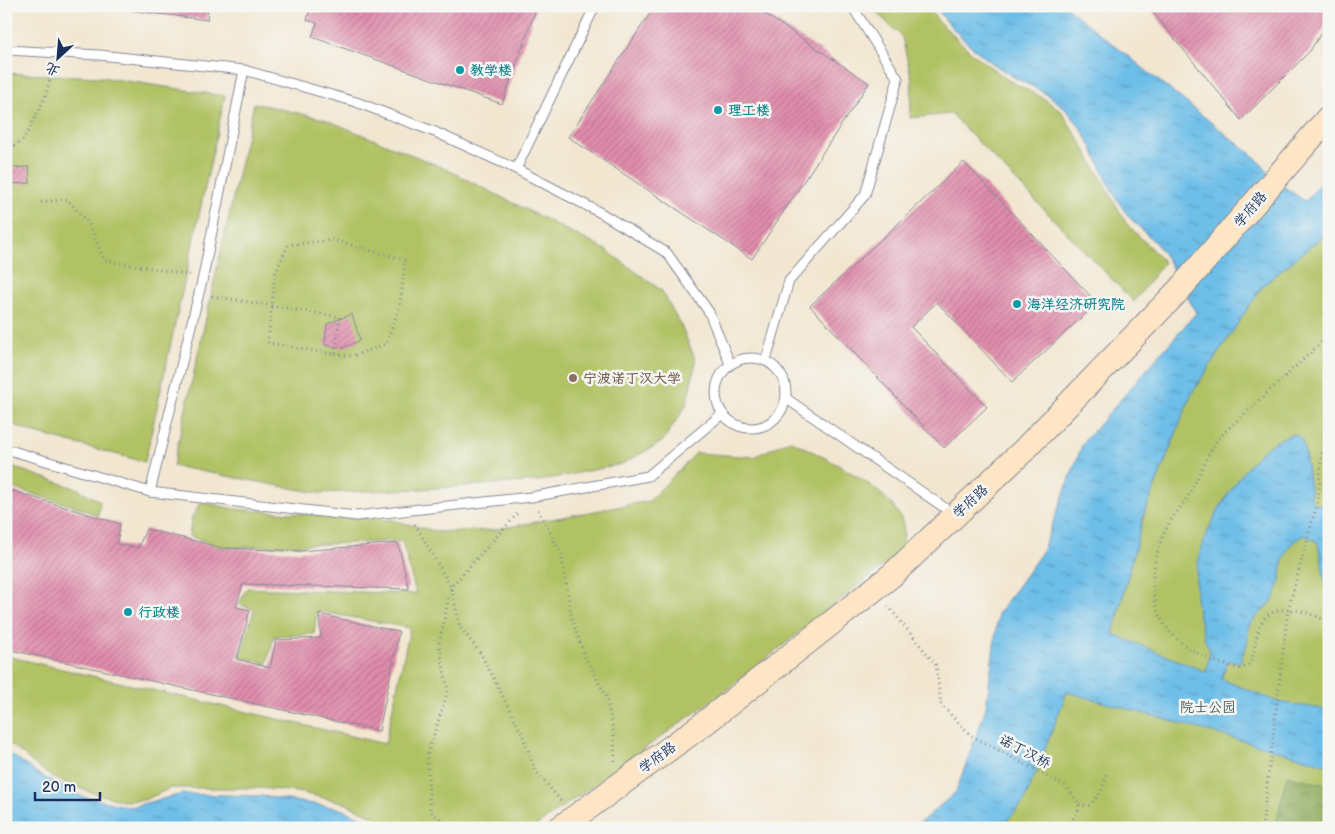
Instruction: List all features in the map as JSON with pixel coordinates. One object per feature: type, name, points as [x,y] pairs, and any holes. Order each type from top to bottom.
[{"type":"street","name":"学府路","points":[[567,822],[706,722],[892,575],[1024,451],[1180,290],[1329,117]]},
{"type":"lane","points":[[516,170],[595,6]]},
{"type":"lane","points":[[766,360],[789,281],[865,195],[898,79],[852,6]]},
{"type":"lane","points":[[6,50],[244,70],[356,102],[435,132],[601,213],[667,253],[709,312],[730,364]]},
{"type":"lane","points":[[150,492],[203,278],[244,70]]},
{"type":"lane","points":[[754,357],[766,360],[778,370],[786,383],[787,399],[780,414],[768,425],[751,429],[735,425],[722,414],[717,401],[716,387],[721,374],[730,364],[741,358],[754,357]]},
{"type":"lane","points":[[787,399],[956,515]]},
{"type":"lane","points":[[6,449],[150,492],[356,516],[531,497],[648,476],[722,414]]},
{"type":"path","points":[[6,152],[24,140],[45,98],[57,53]]},
{"type":"path","points":[[41,202],[68,200],[89,224],[104,260],[203,278]]},
{"type":"path","points":[[332,240],[405,260],[400,305],[386,344],[352,356],[334,354],[268,343],[275,274],[288,245],[332,240]]},
{"type":"path","points":[[199,294],[340,317],[334,354]]},
{"type":"path","points":[[1329,335],[1216,443],[1187,498],[1168,525],[1154,564],[1153,585],[1162,623],[1186,648],[1207,659],[1241,669],[1251,663],[1258,632],[1263,620],[1274,612],[1288,610],[1315,615],[1329,623]]},
{"type":"path","points":[[1262,828],[1288,610],[1318,500],[1329,368]]},
{"type":"path","points":[[452,828],[430,810],[427,756],[448,692],[439,644],[451,587],[531,497],[561,553],[572,620],[585,657],[606,696],[614,735],[616,786]]},
{"type":"path","points":[[407,511],[451,587],[460,628],[481,654],[523,736],[535,770],[567,822]]},
{"type":"path","name":"诺丁汉桥","points":[[873,590],[936,665],[941,705],[972,736],[1067,787],[1079,804]]},
{"type":"path","points":[[1063,828],[1078,814],[1079,804],[1088,806],[1096,799],[1103,787],[1106,772]]},
{"type":"green space","points":[[870,6],[929,6],[938,21],[973,54],[1008,80],[1043,98],[1062,112],[1126,223],[1164,262],[1134,302],[951,114],[910,118],[912,80],[902,37]]},
{"type":"green space","points":[[6,73],[100,77],[225,96],[145,462],[35,433],[6,422]]},
{"type":"green space","points":[[254,103],[324,119],[444,168],[606,250],[662,291],[682,328],[696,361],[686,406],[662,442],[622,464],[539,481],[422,489],[318,493],[173,466]]},
{"type":"green space","name":"院士公园","points":[[1329,231],[1329,817],[1318,828],[1000,828],[1024,802],[1066,691],[1113,635],[1144,514],[1192,393],[1263,285]]},
{"type":"green space","points":[[790,440],[855,475],[886,498],[897,511],[903,524],[902,551],[728,689],[533,828],[400,828],[342,802],[297,792],[260,788],[171,788],[144,800],[123,801],[84,790],[51,777],[6,741],[6,656],[385,744],[410,628],[317,611],[314,634],[274,636],[267,664],[240,657],[254,610],[239,604],[247,588],[416,594],[402,541],[223,548],[189,536],[192,517],[201,502],[234,509],[392,520],[439,532],[492,530],[649,501],[696,453],[754,457]]},
{"type":"green space","points":[[6,465],[78,489],[100,501],[98,516],[80,508],[6,486]]},
{"type":"green space","points":[[1287,775],[1329,786],[1329,828],[1275,828]]},
{"type":"water","points":[[935,6],[1065,6],[1257,159],[1275,181],[1305,201],[1329,175],[1329,231],[1263,285],[1192,393],[1144,514],[1113,634],[1206,672],[1210,650],[1201,625],[1196,588],[1200,553],[1206,537],[1222,504],[1251,462],[1274,442],[1294,434],[1296,435],[1303,442],[1312,502],[1329,509],[1329,598],[1317,541],[1303,535],[1290,545],[1283,560],[1280,582],[1274,599],[1249,625],[1247,644],[1239,663],[1228,661],[1221,679],[1278,702],[1329,710],[1329,765],[1067,692],[1024,802],[1000,828],[914,828],[956,792],[986,708],[998,614],[1042,552],[1083,443],[1196,313],[1161,250],[1131,219],[1118,201],[1084,133],[1065,109],[1052,98],[1004,71],[982,55],[960,36]]},
{"type":"water","points":[[6,751],[40,775],[80,796],[130,807],[182,794],[262,796],[338,808],[386,828],[6,828]]},
{"type":"building","points":[[97,6],[208,6],[207,20]]},
{"type":"building","name":"教学楼","points":[[311,6],[537,6],[502,104],[312,37],[317,23],[307,20]]},
{"type":"building","name":"理工楼","points":[[655,6],[753,6],[869,83],[752,259],[568,137]]},
{"type":"building","points":[[1155,6],[1329,6],[1329,20],[1310,51],[1241,120],[1151,10]]},
{"type":"building","name":"海洋经济研究院","points":[[964,162],[1097,303],[1012,382],[937,302],[911,327],[987,407],[944,448],[810,306]]},
{"type":"building","points":[[29,167],[30,183],[10,184],[11,210],[6,210],[6,168]]},
{"type":"building","points":[[352,314],[360,340],[344,348],[325,345],[327,324]]},
{"type":"building","name":"行政楼","points":[[6,489],[120,524],[117,544],[138,548],[146,529],[223,548],[301,551],[398,543],[409,589],[243,584],[236,607],[250,610],[237,659],[270,668],[276,640],[321,638],[319,614],[399,632],[379,731],[6,649]]},
{"type":"place","name":"教学楼","points":[[460,70]]},
{"type":"place","name":"理工楼","points":[[718,110]]},
{"type":"place","name":"海洋经济研究院","points":[[1017,304]]},
{"type":"place","name":"宁波诺丁汉大学","points":[[573,378]]},
{"type":"place","name":"行政楼","points":[[128,612]]}]
